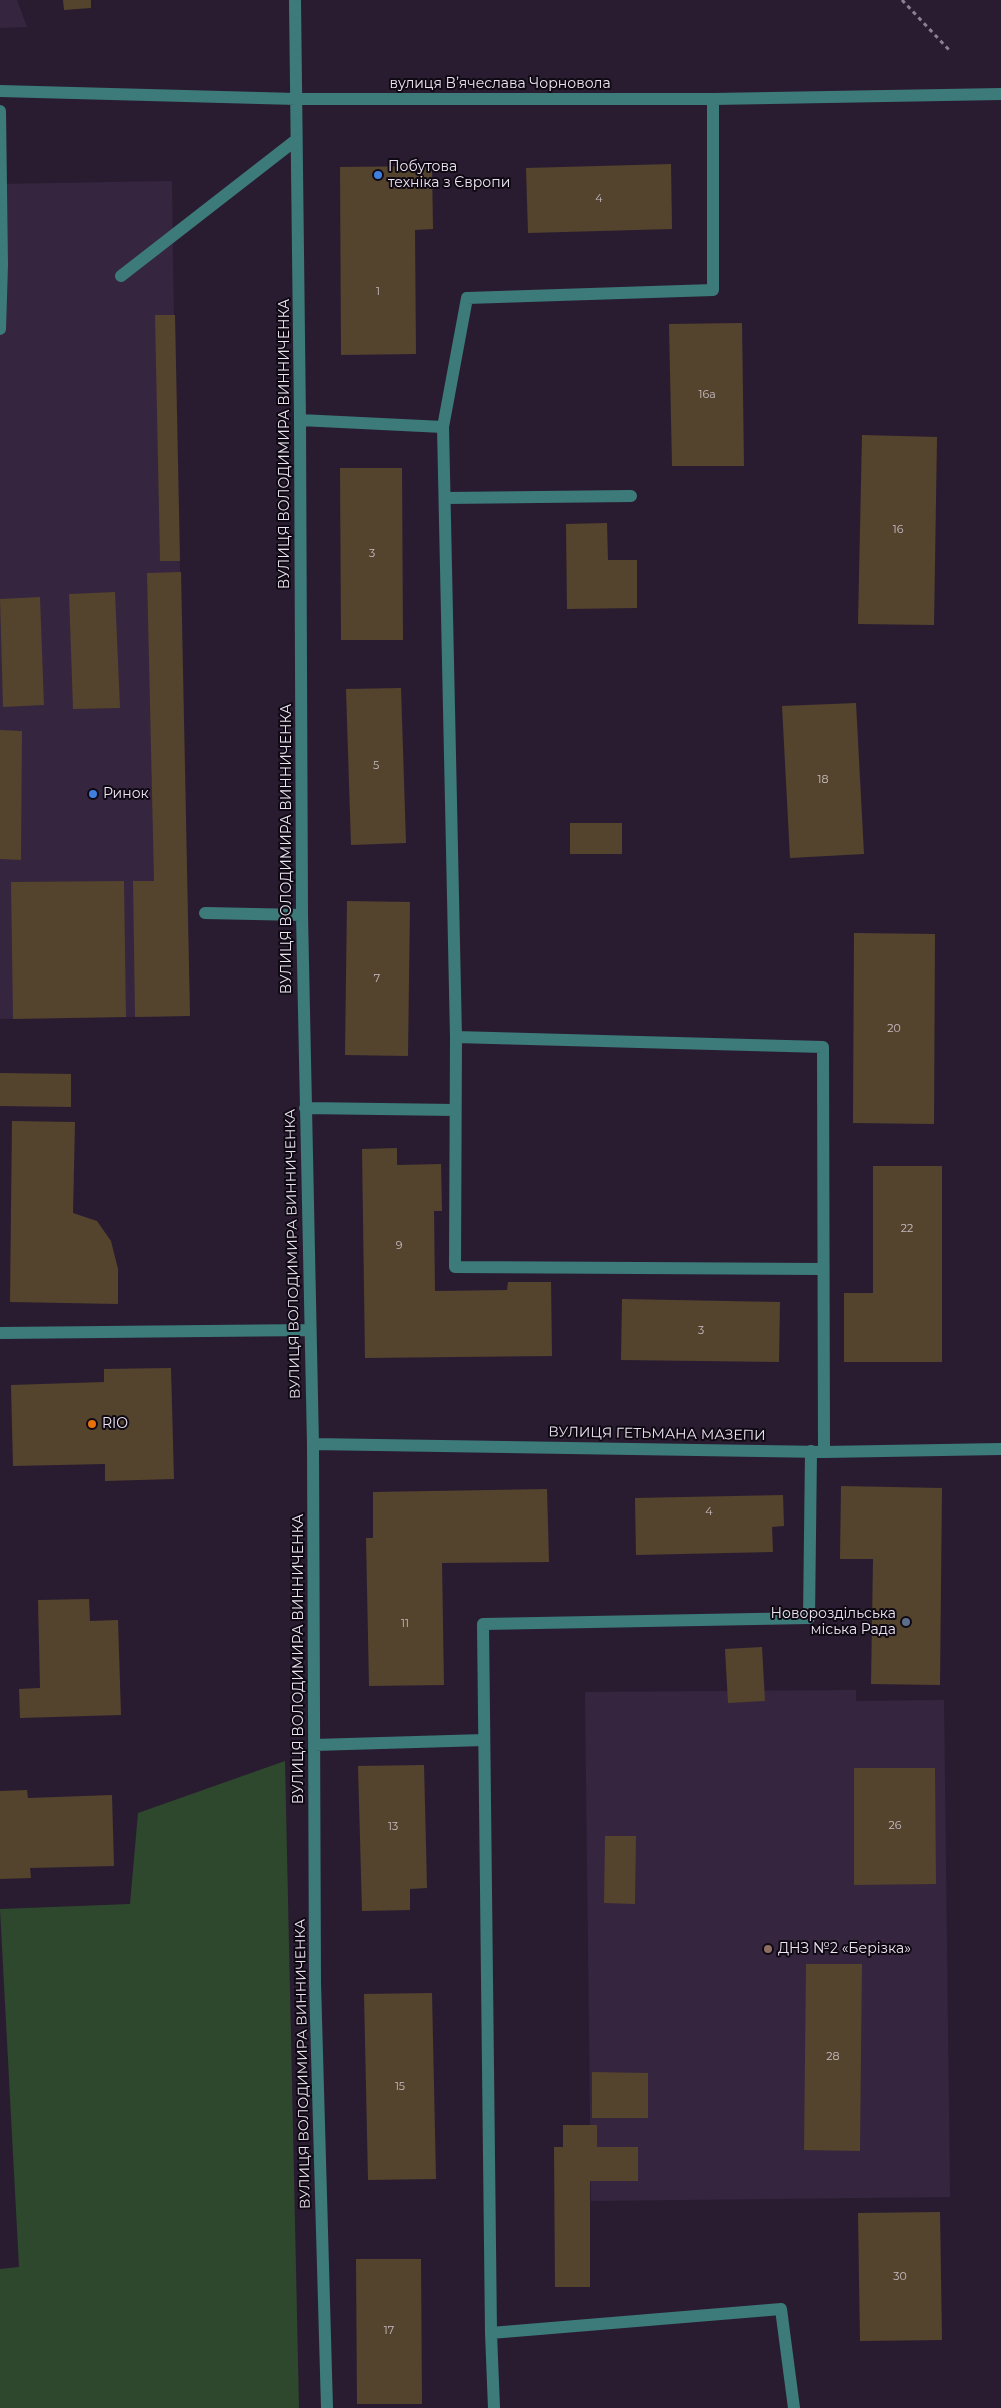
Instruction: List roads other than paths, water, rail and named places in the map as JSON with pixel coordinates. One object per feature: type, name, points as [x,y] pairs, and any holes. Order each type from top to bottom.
[{"type":"street","name":"ВУЛИЦЯ ВОЛОДИМИРА ВИННИЧЕНКА","points":[[295,0],[300,420],[302,915],[313,1444],[315,1983],[327,2408]]},
{"type":"street","name":"вулиця Вʼячеслава Чорновола","points":[[0,91],[296,99],[713,99],[1001,94]]},
{"type":"street","points":[[713,99],[712,290],[467,298],[443,427],[456,1037],[455,1267],[823,1269]]},
{"type":"street","points":[[0,111],[0,330]]},
{"type":"street","points":[[121,276],[296,140]]},
{"type":"street","points":[[300,420],[443,427]]},
{"type":"street","points":[[446,498],[631,496]]},
{"type":"street","points":[[205,913],[302,915]]},
{"type":"street","points":[[456,1037],[822,1047],[823,1269],[818,1452],[808,1618],[483,1624],[491,2333],[494,2408]]},
{"type":"street","points":[[305,1108],[455,1110]]},
{"type":"street","points":[[0,1333],[310,1330]]},
{"type":"street","name":"ВУЛИЦЯ ГЕТЬМАНА МАЗЕПИ","points":[[313,1444],[818,1452],[1001,1449]]},
{"type":"street","points":[[314,1745],[484,1740]]},
{"type":"street","points":[[491,2333],[781,2309],[794,2408]]},
{"type":"place","name":"Побутова техніка з Європи","points":[[378,175]]},
{"type":"place","name":"Ринок","points":[[93,794]]},
{"type":"place","name":"RIO","points":[[92,1424]]},
{"type":"place","name":"Новороздільська міська Рада","points":[[906,1622]]},
{"type":"place","name":"ДНЗ №2 «Берізка»","points":[[768,1949]]}]
